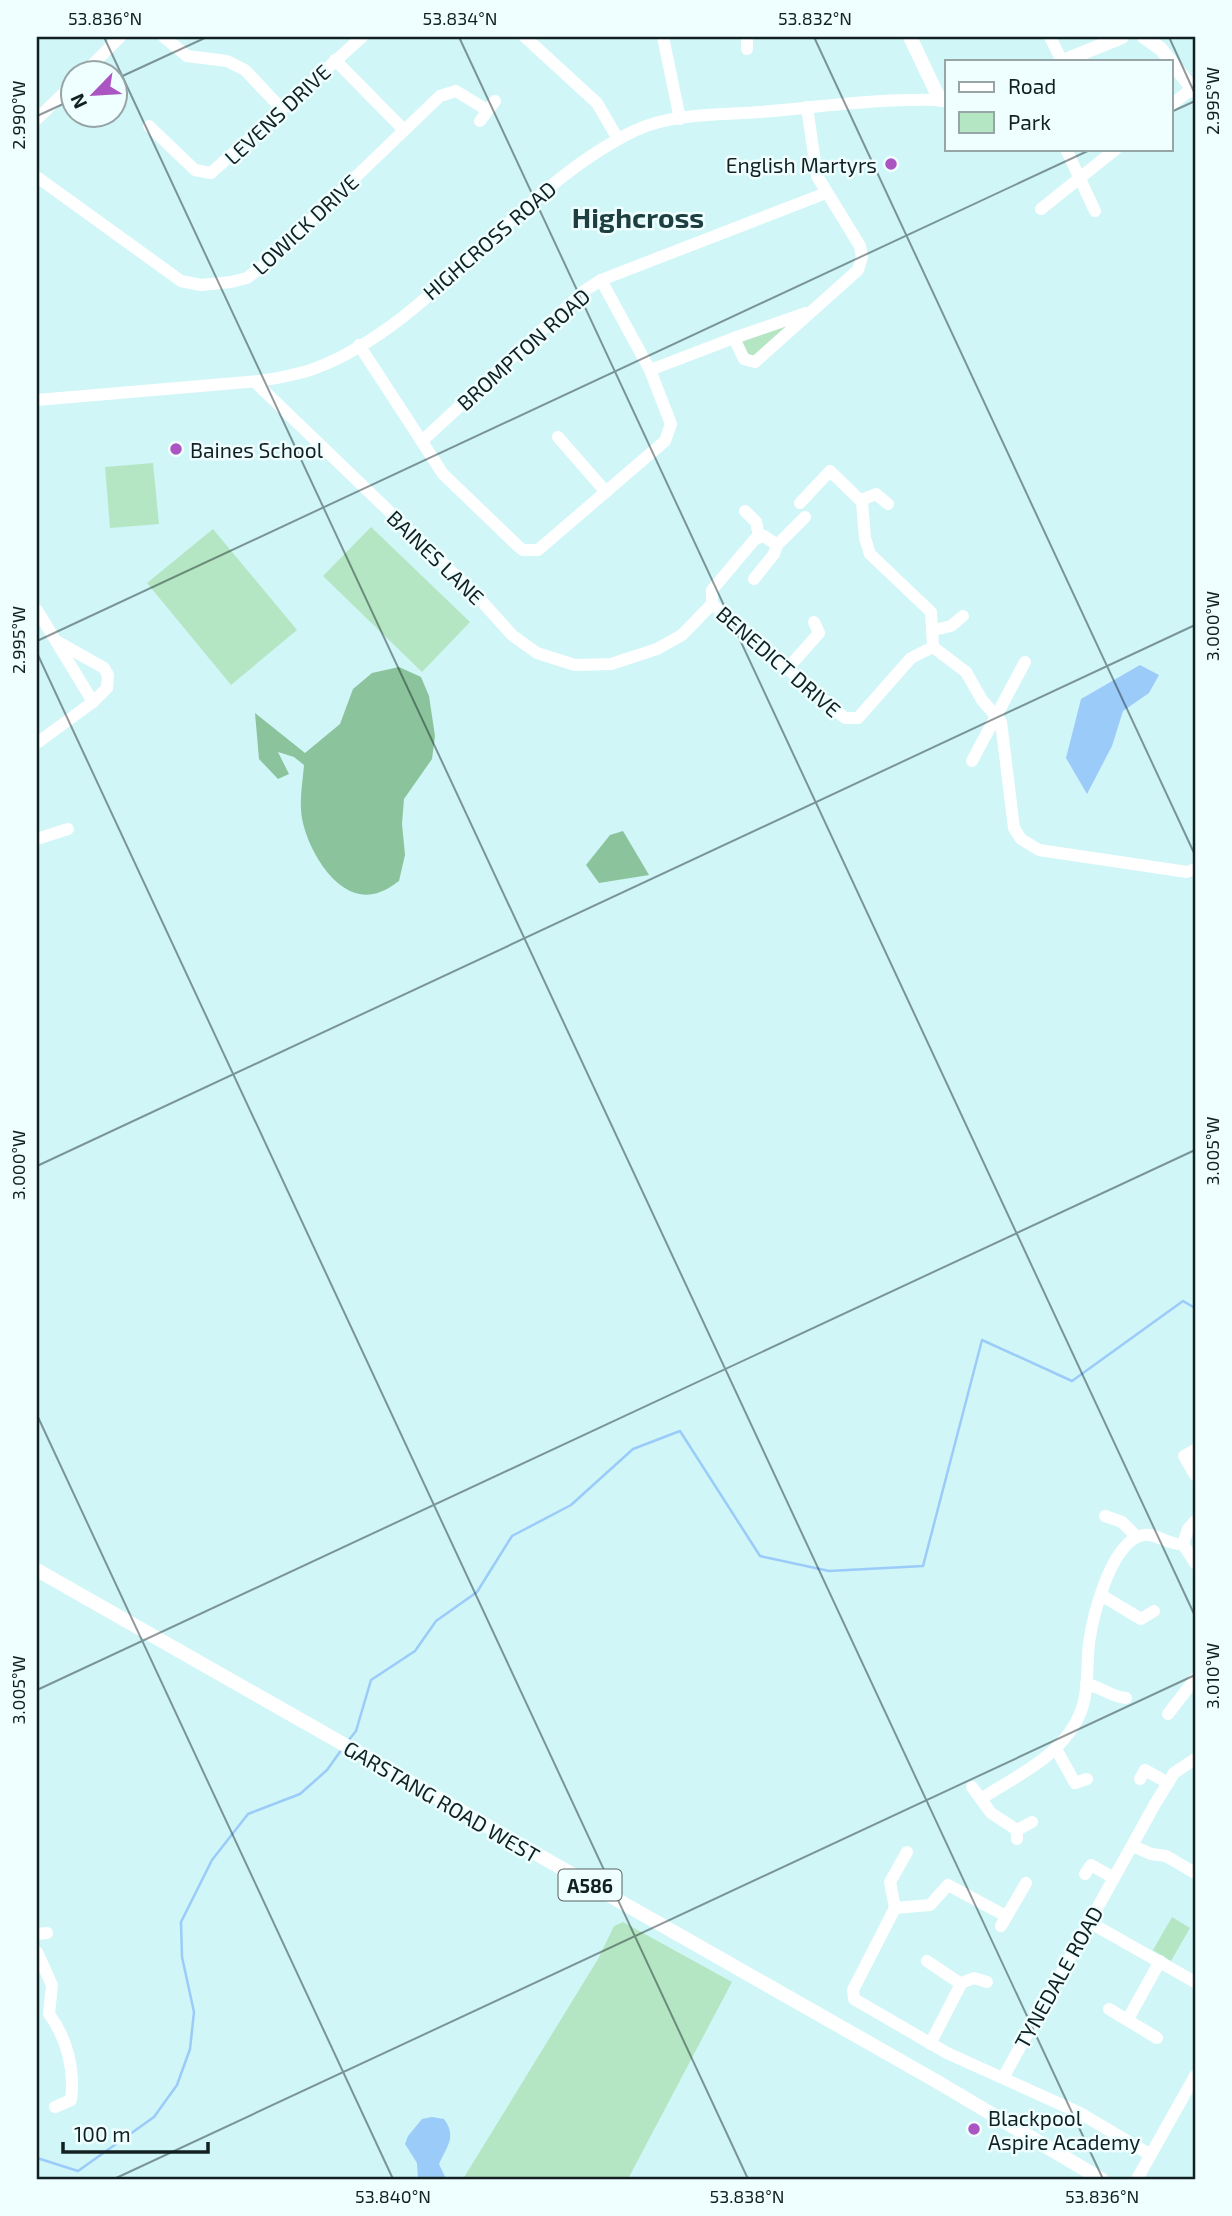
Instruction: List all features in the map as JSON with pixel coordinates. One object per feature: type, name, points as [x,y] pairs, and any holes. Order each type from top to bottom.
[{"type":"main road","points":[[909,37],[943,100]]},
{"type":"main road","points":[[1064,60],[1122,37]]},
{"type":"main road","points":[[1144,37],[1161,49],[1170,60]]},
{"type":"main road","points":[[1172,63],[1194,90]]},
{"type":"main road","name":"GARSTANG ROAD WEST","points":[[37,1570],[936,2081],[1101,2179]]},
{"type":"street","points":[[97,60],[120,37]]},
{"type":"street","points":[[164,37],[187,56],[233,62],[245,70],[278,106],[284,107]]},
{"type":"street","name":"LEVENS DRIVE","points":[[167,124],[153,130],[195,170],[205,174],[215,171],[362,37]]},
{"type":"street","points":[[525,37],[597,103],[618,139]]},
{"type":"street","points":[[663,37],[680,119]]},
{"type":"street","points":[[1051,37],[1062,60]]},
{"type":"street","points":[[335,60],[404,130]]},
{"type":"street","points":[[1172,104],[1194,90]]},
{"type":"street","name":"LOWICK DRIVE","points":[[37,177],[173,277],[201,285],[231,282],[247,278],[265,264],[447,92],[456,92],[488,110]]},
{"type":"street","points":[[37,119],[60,97]]},
{"type":"street","name":"HIGHCROSS ROAD","points":[[37,400],[255,382],[316,368],[359,345],[420,301],[531,200],[618,139],[648,125],[680,119],[901,99],[943,100]]},
{"type":"street","points":[[734,338],[744,359],[755,362],[806,313],[858,270],[862,257],[860,246],[826,193],[812,161],[807,107]]},
{"type":"street","points":[[1066,150],[1096,211]]},
{"type":"street","points":[[1041,208],[1115,150]]},
{"type":"street","name":"BROMPTON ROAD","points":[[422,441],[584,291],[601,280],[826,193]]},
{"type":"street","points":[[359,345],[452,486],[523,551],[538,550],[668,436],[671,424],[650,370],[601,280]]},
{"type":"street","points":[[650,370],[806,313]]},
{"type":"street","name":"BAINES LANE","points":[[255,382],[528,647],[552,659],[575,665],[605,665],[654,655],[682,635],[712,604]]},
{"type":"street","points":[[558,437],[606,492]]},
{"type":"street","points":[[800,503],[835,466],[861,500],[870,554],[927,608],[934,630],[933,647],[966,672],[1003,729],[1014,828],[1030,846],[1039,850],[1187,872],[1195,869]]},
{"type":"street","points":[[861,500],[876,494],[888,504]]},
{"type":"street","points":[[745,511],[756,522],[759,536],[768,537],[777,545]]},
{"type":"street","points":[[754,579],[774,554],[777,545],[805,517]]},
{"type":"street","name":"BENEDICT DRIVE","points":[[759,536],[712,590],[712,604],[845,719],[858,718],[914,655],[933,647]]},
{"type":"street","points":[[37,610],[93,702]]},
{"type":"street","points":[[934,630],[951,626],[963,616]]},
{"type":"street","points":[[788,668],[821,631]]},
{"type":"street","points":[[37,743],[93,702],[107,688],[108,675],[104,668],[57,642]]},
{"type":"street","points":[[972,761],[1025,662]]},
{"type":"street","points":[[37,839],[68,829]]},
{"type":"street","points":[[1195,1450],[1184,1456],[1195,1475]]},
{"type":"street","points":[[1105,1516],[1122,1522],[1138,1537]]},
{"type":"street","points":[[1183,1544],[1188,1529],[1195,1521]]},
{"type":"street","points":[[981,1799],[1056,1749],[1077,1721],[1086,1684],[1090,1636],[1101,1595],[1116,1561],[1138,1537],[1154,1535],[1175,1545],[1183,1544]]},
{"type":"street","points":[[1183,1544],[1195,1563]]},
{"type":"street","points":[[1101,1595],[1141,1623],[1154,1611]]},
{"type":"street","points":[[1168,1714],[1184,1704],[1195,1679]]},
{"type":"street","points":[[1086,1684],[1102,1688],[1110,1700],[1126,1698]]},
{"type":"street","points":[[1056,1749],[1077,1785]]},
{"type":"street","name":"TYNEDALE ROAD","points":[[1004,2076],[1168,1783],[1184,1764],[1195,1759]]},
{"type":"street","points":[[1140,1779],[1145,1770],[1168,1783]]},
{"type":"street","points":[[972,1787],[996,1818],[1017,1835],[1032,1822]]},
{"type":"street","points":[[1133,1846],[1151,1854],[1166,1856],[1194,1878]]},
{"type":"street","points":[[907,1852],[890,1882],[895,1908],[853,1990],[853,1996],[930,2044],[1080,2113],[1149,2154]]},
{"type":"street","name":"TYNEDALE ROAD","points":[[1086,1874],[1091,1865],[1114,1878]]},
{"type":"street","points":[[895,1908],[930,1905],[948,1885],[1003,1921],[1026,1883]]},
{"type":"street","points":[[1089,1922],[1195,1982]]},
{"type":"street","points":[[37,1952],[52,1985],[43,2018],[65,2042],[75,2103],[55,2107]]},
{"type":"street","points":[[927,1961],[961,1983]]},
{"type":"street","points":[[1128,2019],[1160,1961]]},
{"type":"street","points":[[930,2044],[961,1983],[974,1978],[987,1982]]},
{"type":"street","points":[[1109,2009],[1157,2039]]},
{"type":"street","points":[[1137,2179],[1149,2154],[1192,2091],[1195,2076]]},
{"type":"green space","points":[[806,313],[755,362],[734,338]]},
{"type":"green space","points":[[153,463],[159,524],[110,528],[105,467]]},
{"type":"green space","points":[[371,527],[470,622],[422,672],[323,576]]},
{"type":"green space","points":[[213,529],[297,630],[231,685],[147,583]]},
{"type":"green space","points":[[399,667],[421,677],[429,696],[435,736],[432,759],[404,799],[402,824],[405,855],[399,881],[383,891],[365,895],[350,891],[337,882],[315,854],[303,823],[301,809],[304,765],[294,757],[278,752],[289,774],[278,779],[259,759],[255,713],[305,753],[340,724],[353,689],[372,673]]},
{"type":"green space","points":[[623,831],[649,875],[599,883],[586,865],[610,835]]},
{"type":"green space","points":[[1172,1917],[1190,1928],[1171,1961],[1153,1950]]},
{"type":"green space","points":[[623,1922],[732,1982],[628,2179],[463,2179],[598,1959],[614,1926]]},
{"type":"water","points":[[1140,665],[1159,675],[1149,693],[1123,711],[1112,746],[1087,794],[1066,758],[1081,699]]},
{"type":"water","points":[[422,2119],[444,2119],[450,2131],[449,2142],[439,2164],[446,2179],[418,2179],[417,2163],[405,2144]]},
{"type":"waterway","points":[[348,1741],[356,1731],[371,1680],[415,1651],[436,1621],[477,1592],[512,1536],[571,1505],[633,1449],[680,1431],[760,1556],[829,1571],[923,1566],[982,1340],[1072,1381],[1183,1301],[1195,1308]]},
{"type":"waterway","points":[[37,2158],[78,2171],[154,2117],[177,2085],[190,2049],[194,2012],[182,1957],[181,1922],[212,1860],[248,1814],[300,1794],[327,1770],[342,1749]]},
{"type":"place","name":"English Martyrs","points":[[891,164]]},
{"type":"place","name":"Baines School","points":[[176,449]]},
{"type":"place","name":"Blackpool Aspire Academy","points":[[974,2129]]},
{"type":"district","name":"Highcross","points":[[638,217]]}]
